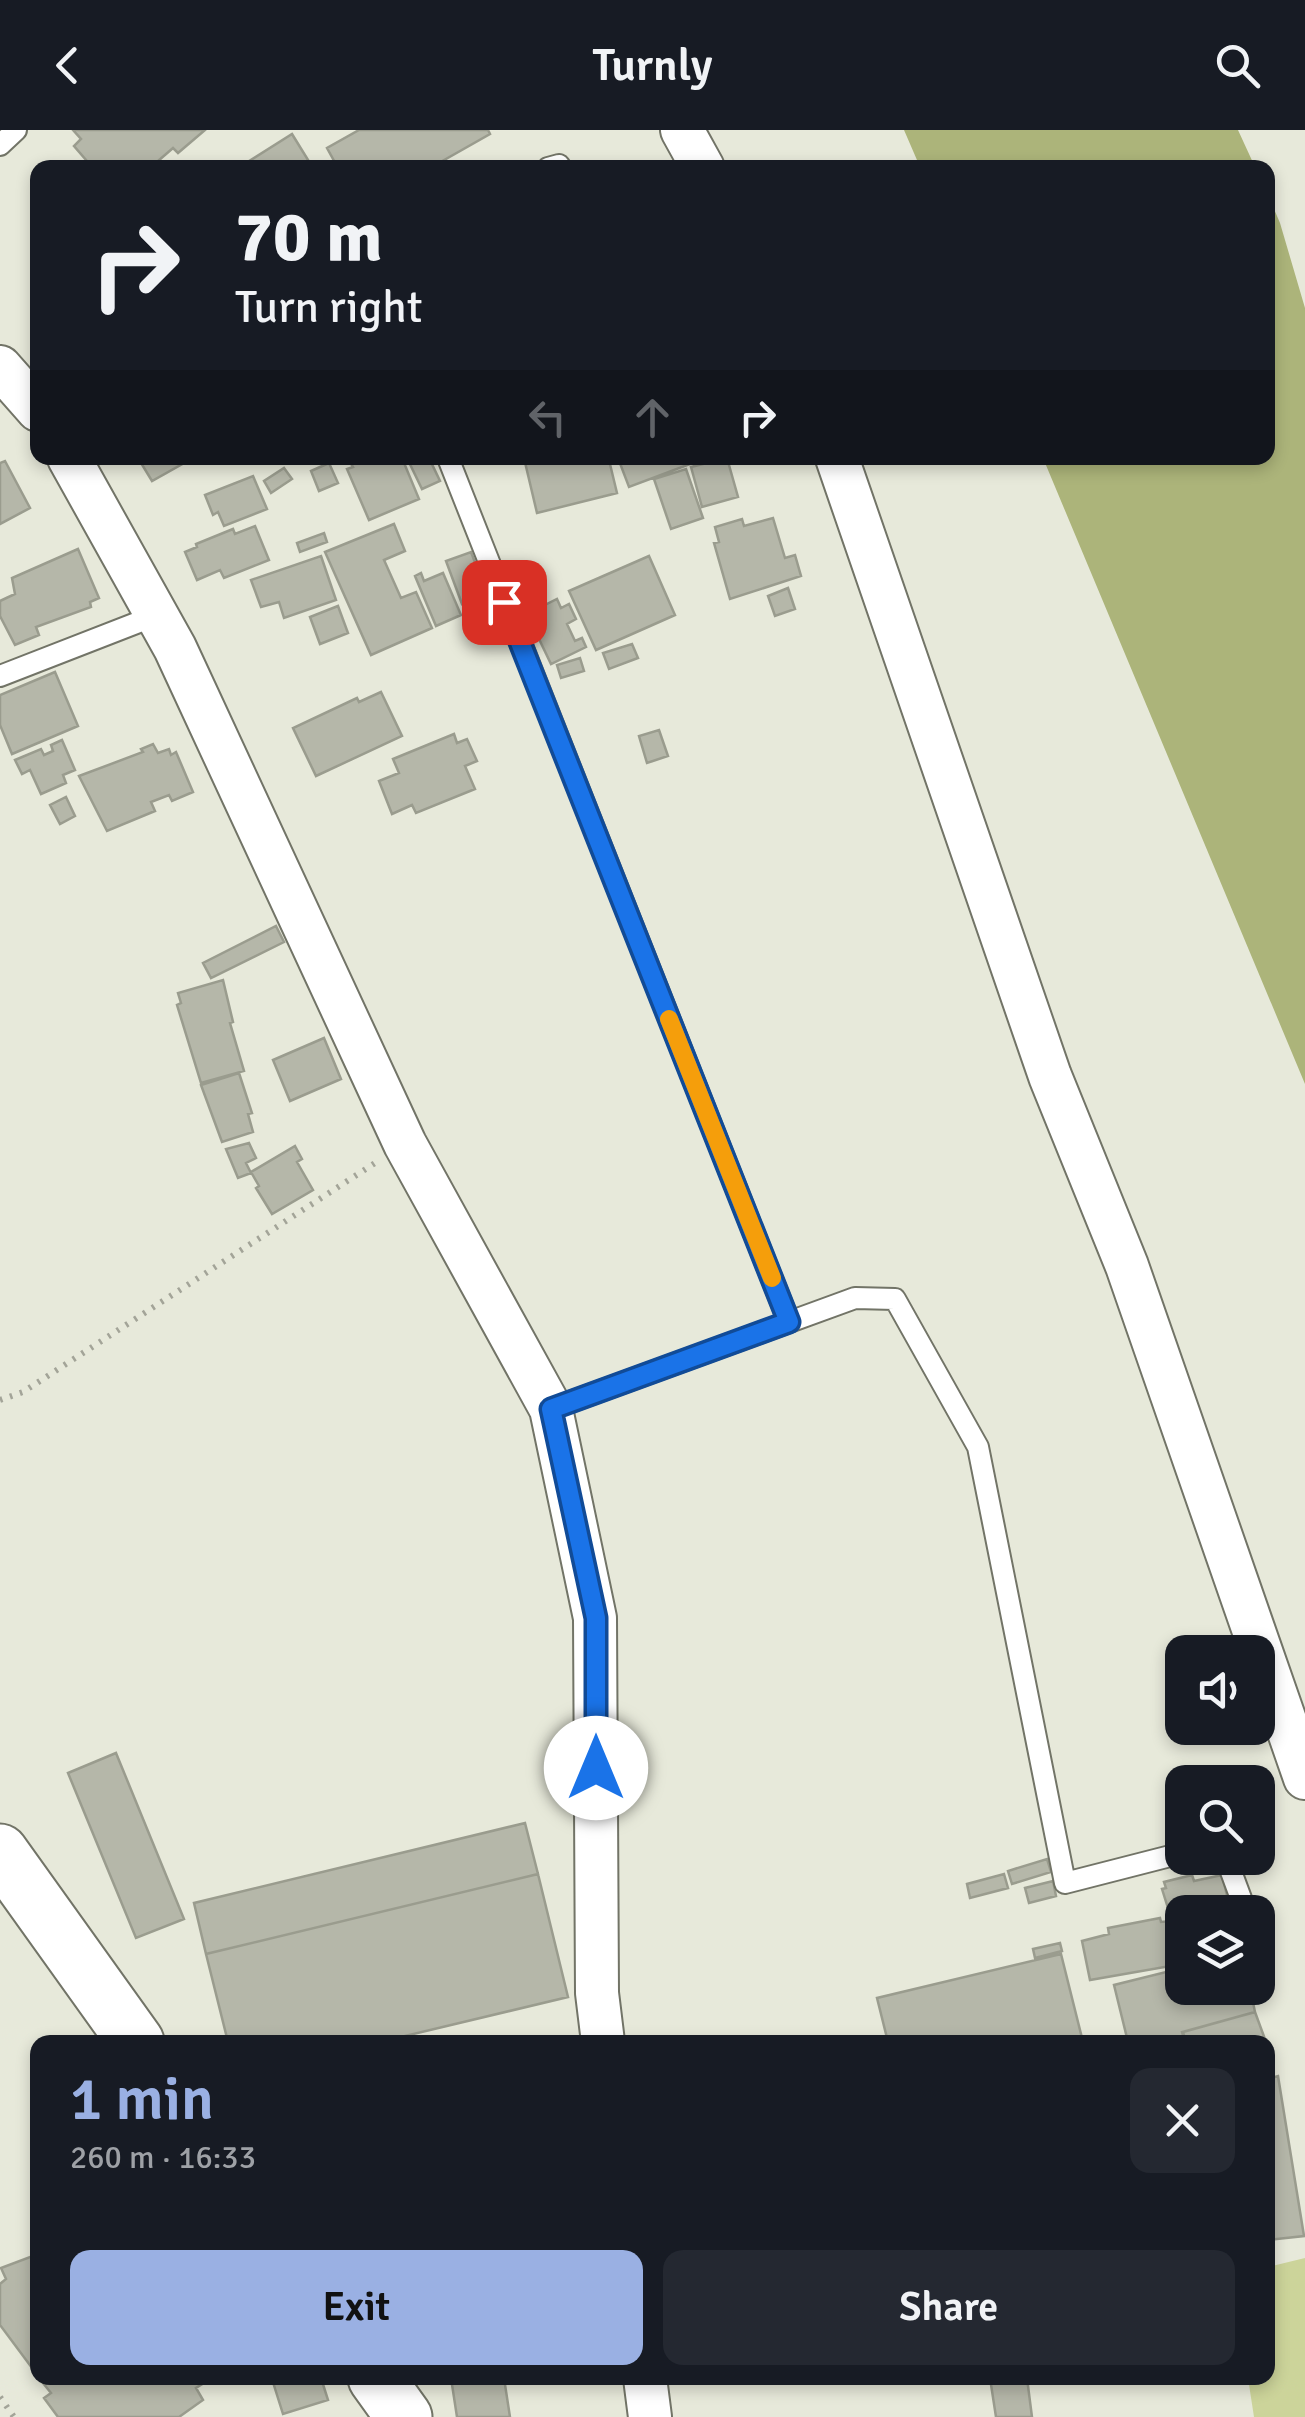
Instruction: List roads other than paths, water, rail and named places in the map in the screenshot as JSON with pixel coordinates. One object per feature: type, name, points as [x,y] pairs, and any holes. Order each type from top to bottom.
[{"type":"main road","points":[[0,1852],[131,2035]]},
{"type":"main road","points":[[381,2385],[404,2417]]},
{"type":"street","points":[[682,130],[699,160]]},
{"type":"street","points":[[0,368],[30,401]]},
{"type":"street","points":[[73,465],[175,648],[405,1144],[551,1409],[596,1618],[597,1993],[602,2035]]},
{"type":"street","points":[[839,465],[1050,1076],[1127,1266],[1305,1778]]},
{"type":"street","points":[[646,2385],[650,2417]]},
{"type":"lane","points":[[0,145],[16,130]]},
{"type":"lane","points":[[451,465],[789,1322]]},
{"type":"lane","points":[[0,676],[156,615]]},
{"type":"lane","points":[[551,1409],[855,1298],[895,1299],[978,1447],[1064,1883],[1165,1857]]}]
